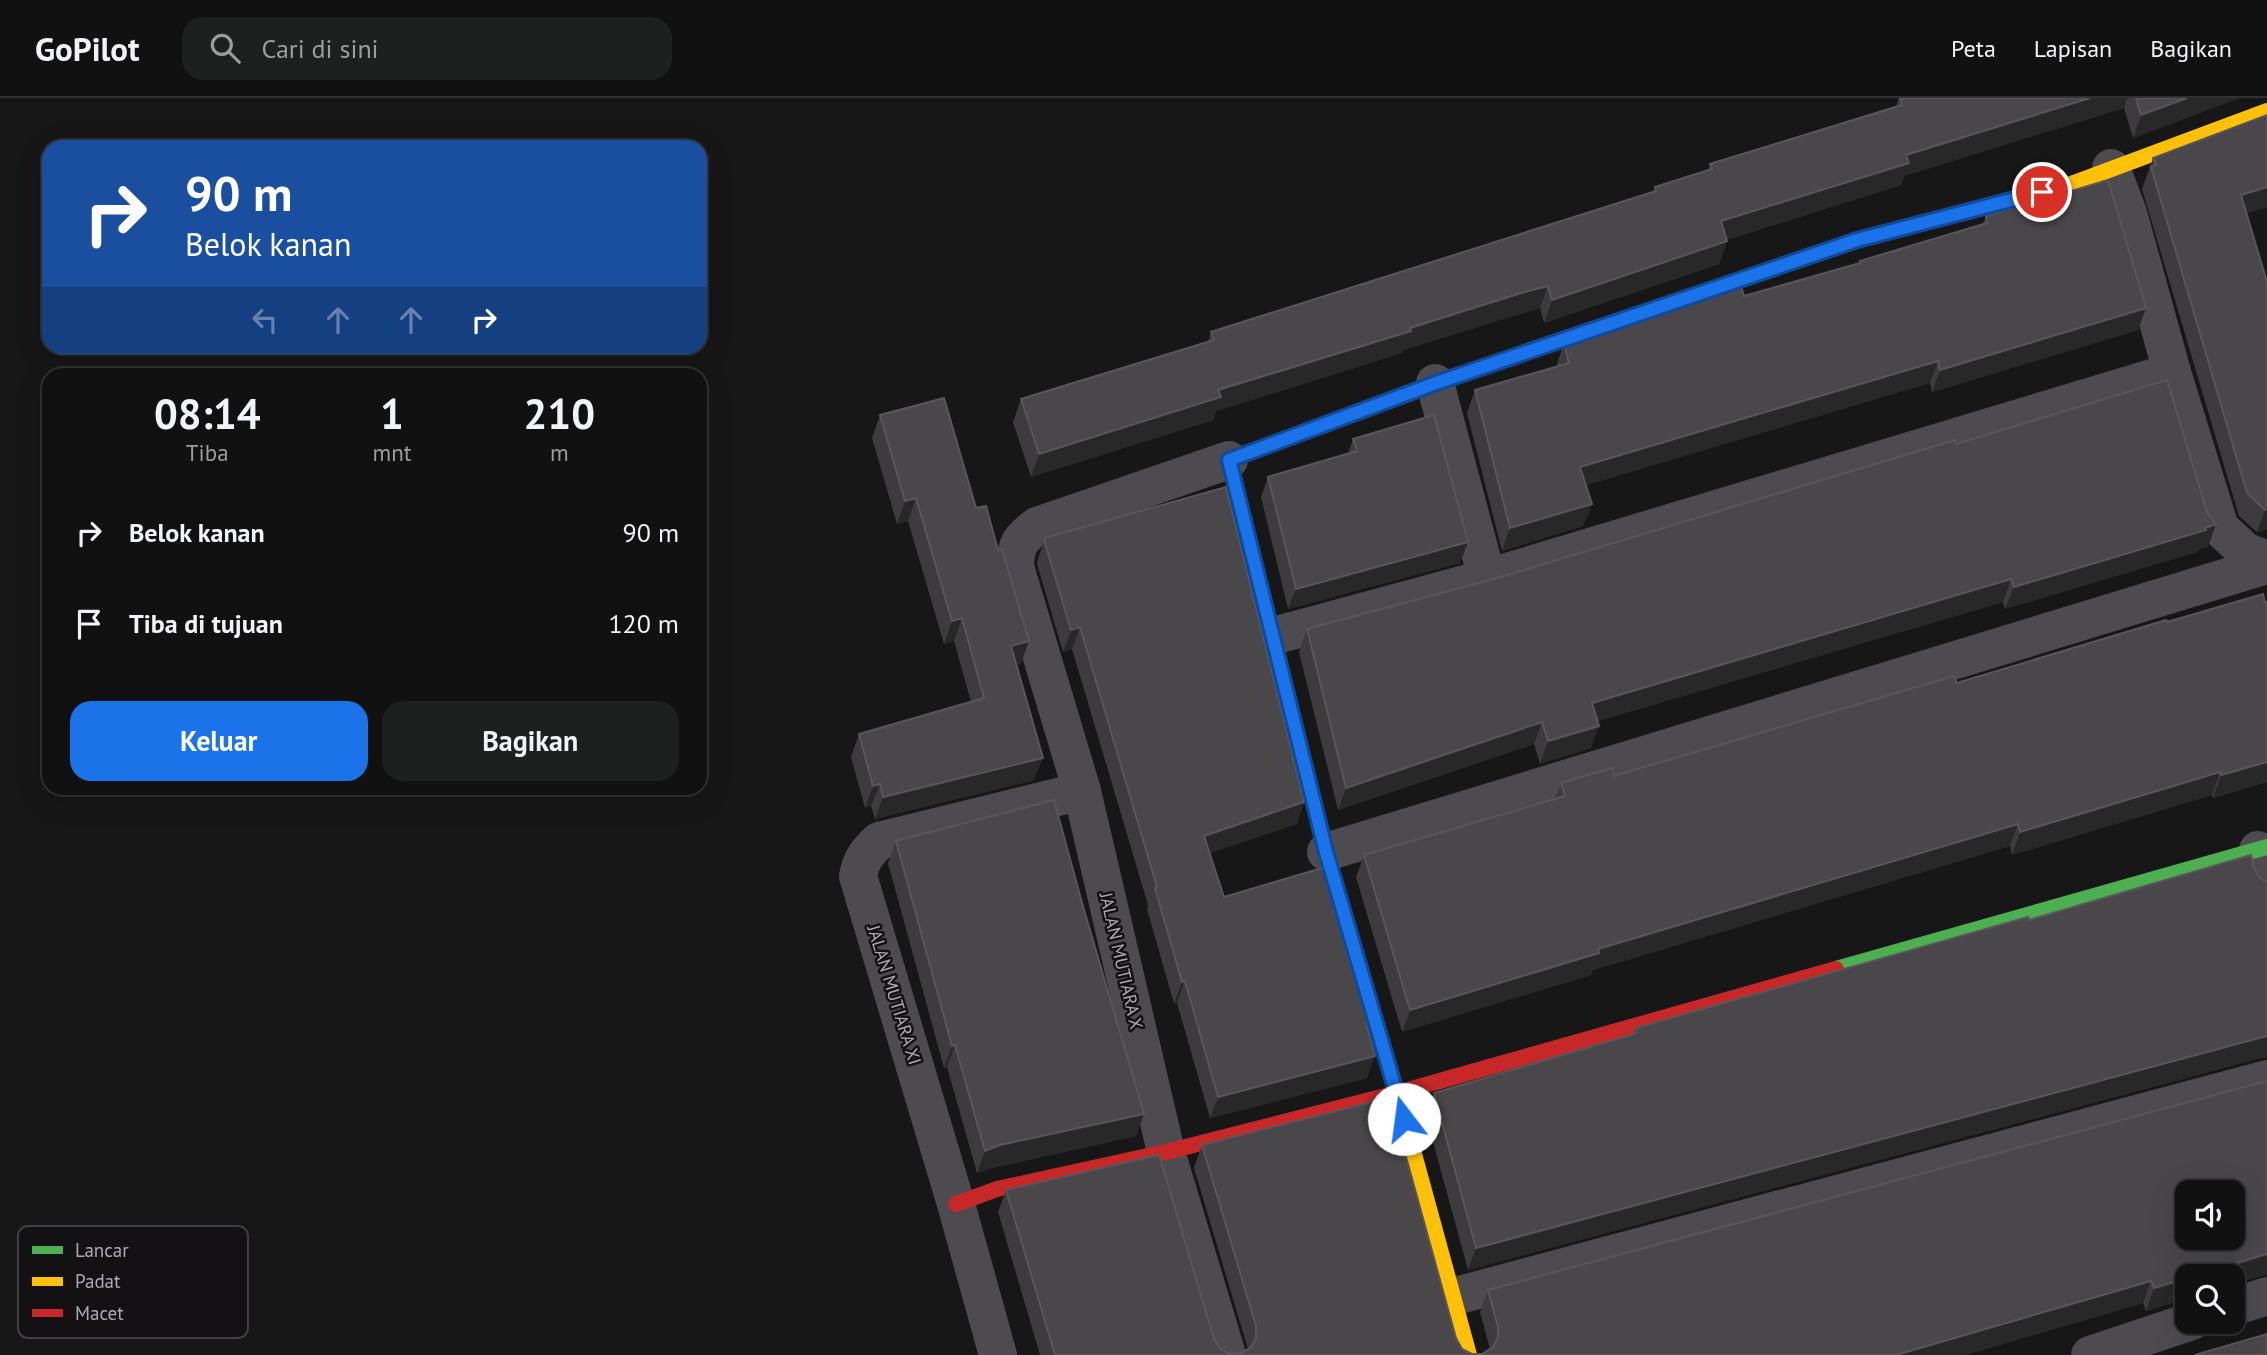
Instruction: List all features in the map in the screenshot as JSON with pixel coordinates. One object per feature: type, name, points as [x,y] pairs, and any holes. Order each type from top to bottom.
[{"type":"street","points":[[1469,1355],[1397,1093],[1326,852],[1229,460],[1436,383],[1857,240],[2069,185],[2267,111]]},
{"type":"street","points":[[2111,168],[2128,213],[2172,372],[2220,528],[2245,551],[2267,562]]},
{"type":"street","points":[[1273,636],[1487,578],[2172,372]]},
{"type":"street","points":[[1436,383],[1487,578]]},
{"type":"street","name":"JALAN MUTIARA X","points":[[1227,1355],[1166,1152],[1082,790],[1015,567],[1016,548],[1037,526],[1229,460]]},
{"type":"street","points":[[1326,852],[2267,562]]},
{"type":"street","name":"JALAN MUTIARA XI","points":[[998,1355],[858,876],[860,863],[879,841],[1082,790]]},
{"type":"street","points":[[956,1204],[997,1189],[1166,1152],[1397,1093],[2264,861]]},
{"type":"street","points":[[1452,1297],[2267,1079]]},
{"type":"street","points":[[2245,1303],[2267,1296]]},
{"type":"street","points":[[2090,1355],[2175,1327]]},
{"type":"building","points":[[1900,98],[2090,98],[1906,155],[1909,163],[1721,221],[1727,241],[1552,300],[1548,286],[1521,293],[1410,328],[1411,331],[1218,390],[1221,397],[1039,454],[1021,399],[1214,340],[1211,332],[1656,191],[1655,187],[1712,169],[1710,164],[1902,105]]},
{"type":"building","points":[[2136,98],[2187,98],[2141,115]]},
{"type":"building","points":[[2267,115],[2267,187],[2241,195],[2267,282],[2265,510],[2247,493],[2151,167],[2156,165],[2153,158]]},
{"type":"building","points":[[2108,180],[2146,308],[1940,370],[1938,361],[1580,467],[1592,504],[1510,528],[1475,390],[1569,363],[1564,343],[1740,283],[1744,296],[1987,223],[1986,216]]},
{"type":"building","points":[[2167,380],[2207,512],[2216,524],[2205,528],[2206,530],[2014,587],[2011,579],[1592,703],[1599,726],[1548,741],[1542,722],[1346,788],[1307,629],[1501,577],[1955,440],[1956,444]]},
{"type":"building","points":[[944,398],[976,508],[986,506],[998,550],[1002,549],[1029,641],[1011,646],[1043,758],[883,797],[880,784],[873,786],[859,734],[984,698],[962,618],[952,621],[916,498],[905,501],[880,415]]},
{"type":"building","points":[[1434,415],[1468,542],[1296,589],[1268,477],[1357,451],[1353,439]]},
{"type":"building","points":[[1226,487],[1304,802],[1204,836],[1224,897],[1322,868],[1368,1023],[1375,1056],[1218,1097],[1185,981],[1182,982],[1155,888],[1157,887],[1080,627],[1071,630],[1045,538]]},
{"type":"building","points":[[2263,594],[2265,603],[2267,602],[2267,762],[2221,775],[2220,772],[2020,832],[2018,824],[1598,949],[1599,953],[1410,1010],[1364,855],[1565,796],[1561,783],[1612,768],[1614,776],[1954,676],[1957,683],[2166,620],[2167,622]]},
{"type":"building","points":[[1054,800],[1144,1114],[1000,1145],[985,1151],[955,1045],[952,1046],[896,841]]},
{"type":"building","points":[[2251,855],[2254,868],[2260,878],[2267,882],[2267,1036],[1476,1248],[1434,1093],[1637,1033],[1636,1028],[1639,1027],[2028,917],[2029,920]]},
{"type":"building","points":[[2267,1081],[2267,1254],[2234,1264],[2175,1264],[2175,1282],[2154,1288],[2151,1281],[1896,1355],[1055,1355],[1006,1190],[1159,1155],[1214,1339],[1220,1348],[1229,1354],[1242,1353],[1251,1347],[1256,1338],[1256,1326],[1202,1145],[1388,1098],[1456,1338],[1462,1349],[1472,1354],[1482,1354],[1493,1347],[1498,1337],[1488,1290]]},
{"type":"building","points":[[2267,1334],[2267,1355],[2195,1355]]},
{"type":"traffic: fast","points":[[1572,337],[1857,240],[2074,183]]},
{"type":"traffic: fast","points":[[1255,566],[1326,852],[1362,975]]},
{"type":"traffic: fast","points":[[1836,969],[2267,847]]},
{"type":"traffic: slow","points":[[2074,183],[2267,111]]},
{"type":"traffic: slow","points":[[1399,1099],[1469,1355]]},
{"type":"traffic: jam","points":[[1255,566],[1229,460],[1435,383],[1572,337]]},
{"type":"traffic: jam","points":[[1399,1099],[1397,1093],[1836,969]]},
{"type":"traffic: jam","points":[[956,1204],[997,1189],[1166,1152],[1397,1093],[1362,975]]},
{"type":"route","points":[[1404,1119],[1326,852],[1229,460],[1436,383],[1857,240],[2042,192]]}]
